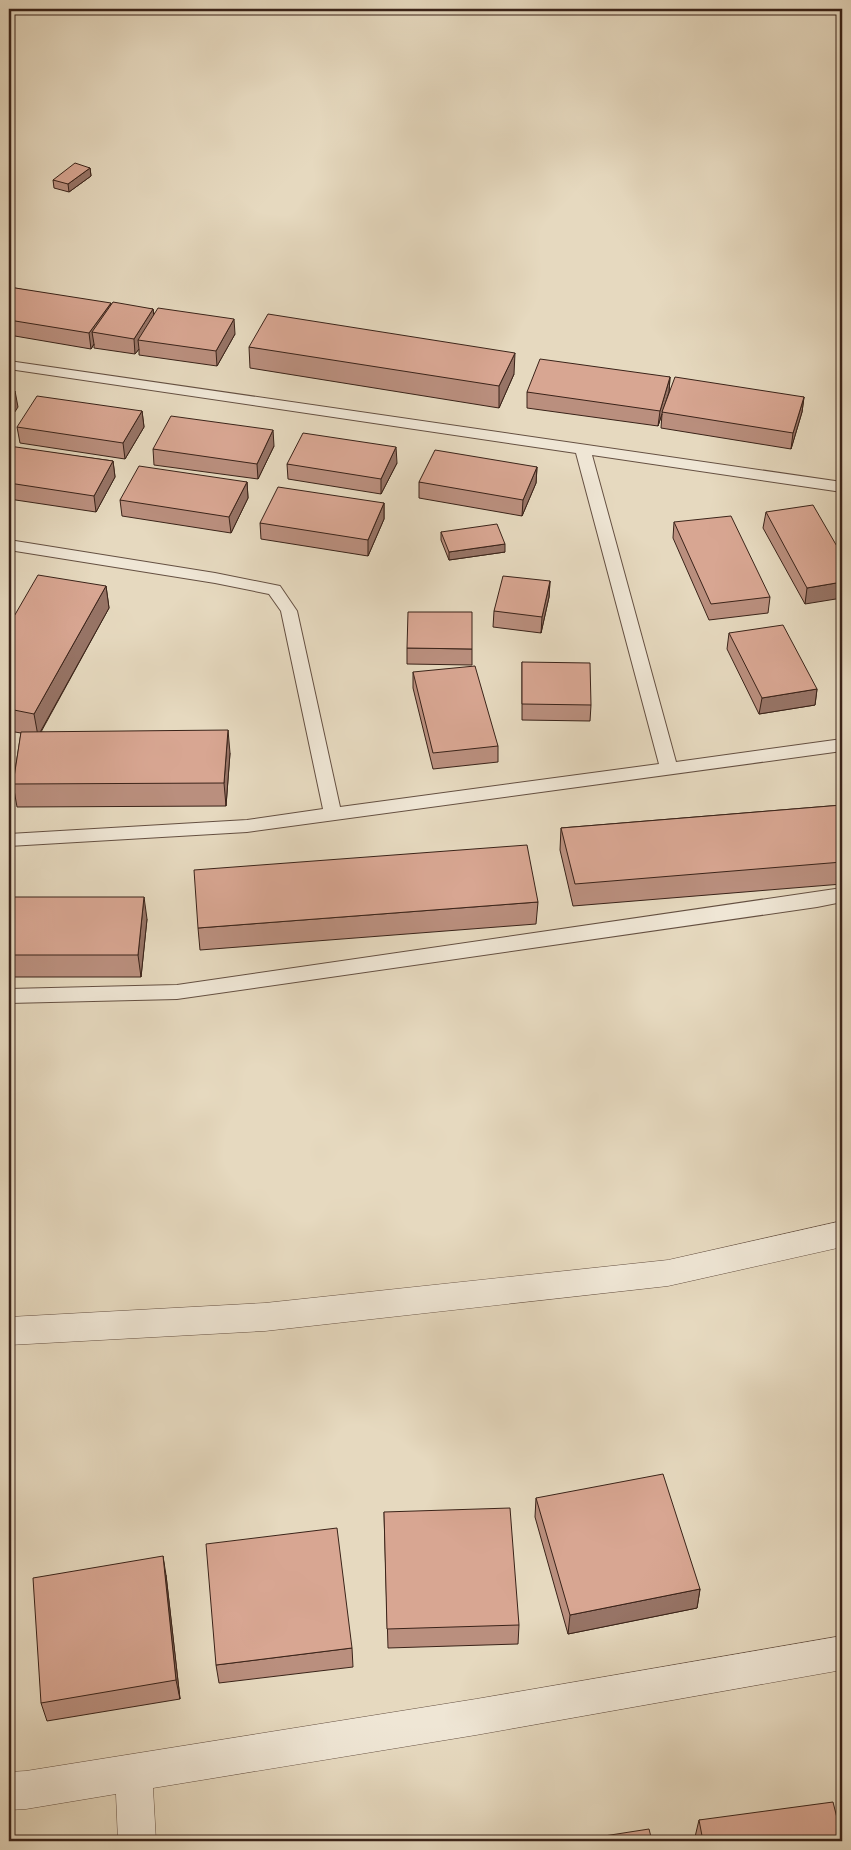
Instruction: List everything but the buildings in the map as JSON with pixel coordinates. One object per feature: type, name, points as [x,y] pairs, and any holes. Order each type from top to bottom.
[{"type":"street","points":[[9,1331],[265,1317],[668,1273],[842,1234]]},
{"type":"street","points":[[9,1791],[476,1717],[842,1653]]},
{"type":"street","points":[[133,1772],[137,1841]]},
{"type":"lane","points":[[9,365],[842,487]]},
{"type":"lane","points":[[583,450],[669,768]]},
{"type":"lane","points":[[9,545],[216,578],[274,590],[289,611],[332,814]]},
{"type":"lane","points":[[9,840],[246,826],[842,745]]},
{"type":"lane","points":[[9,996],[177,992],[807,902],[842,895]]}]
